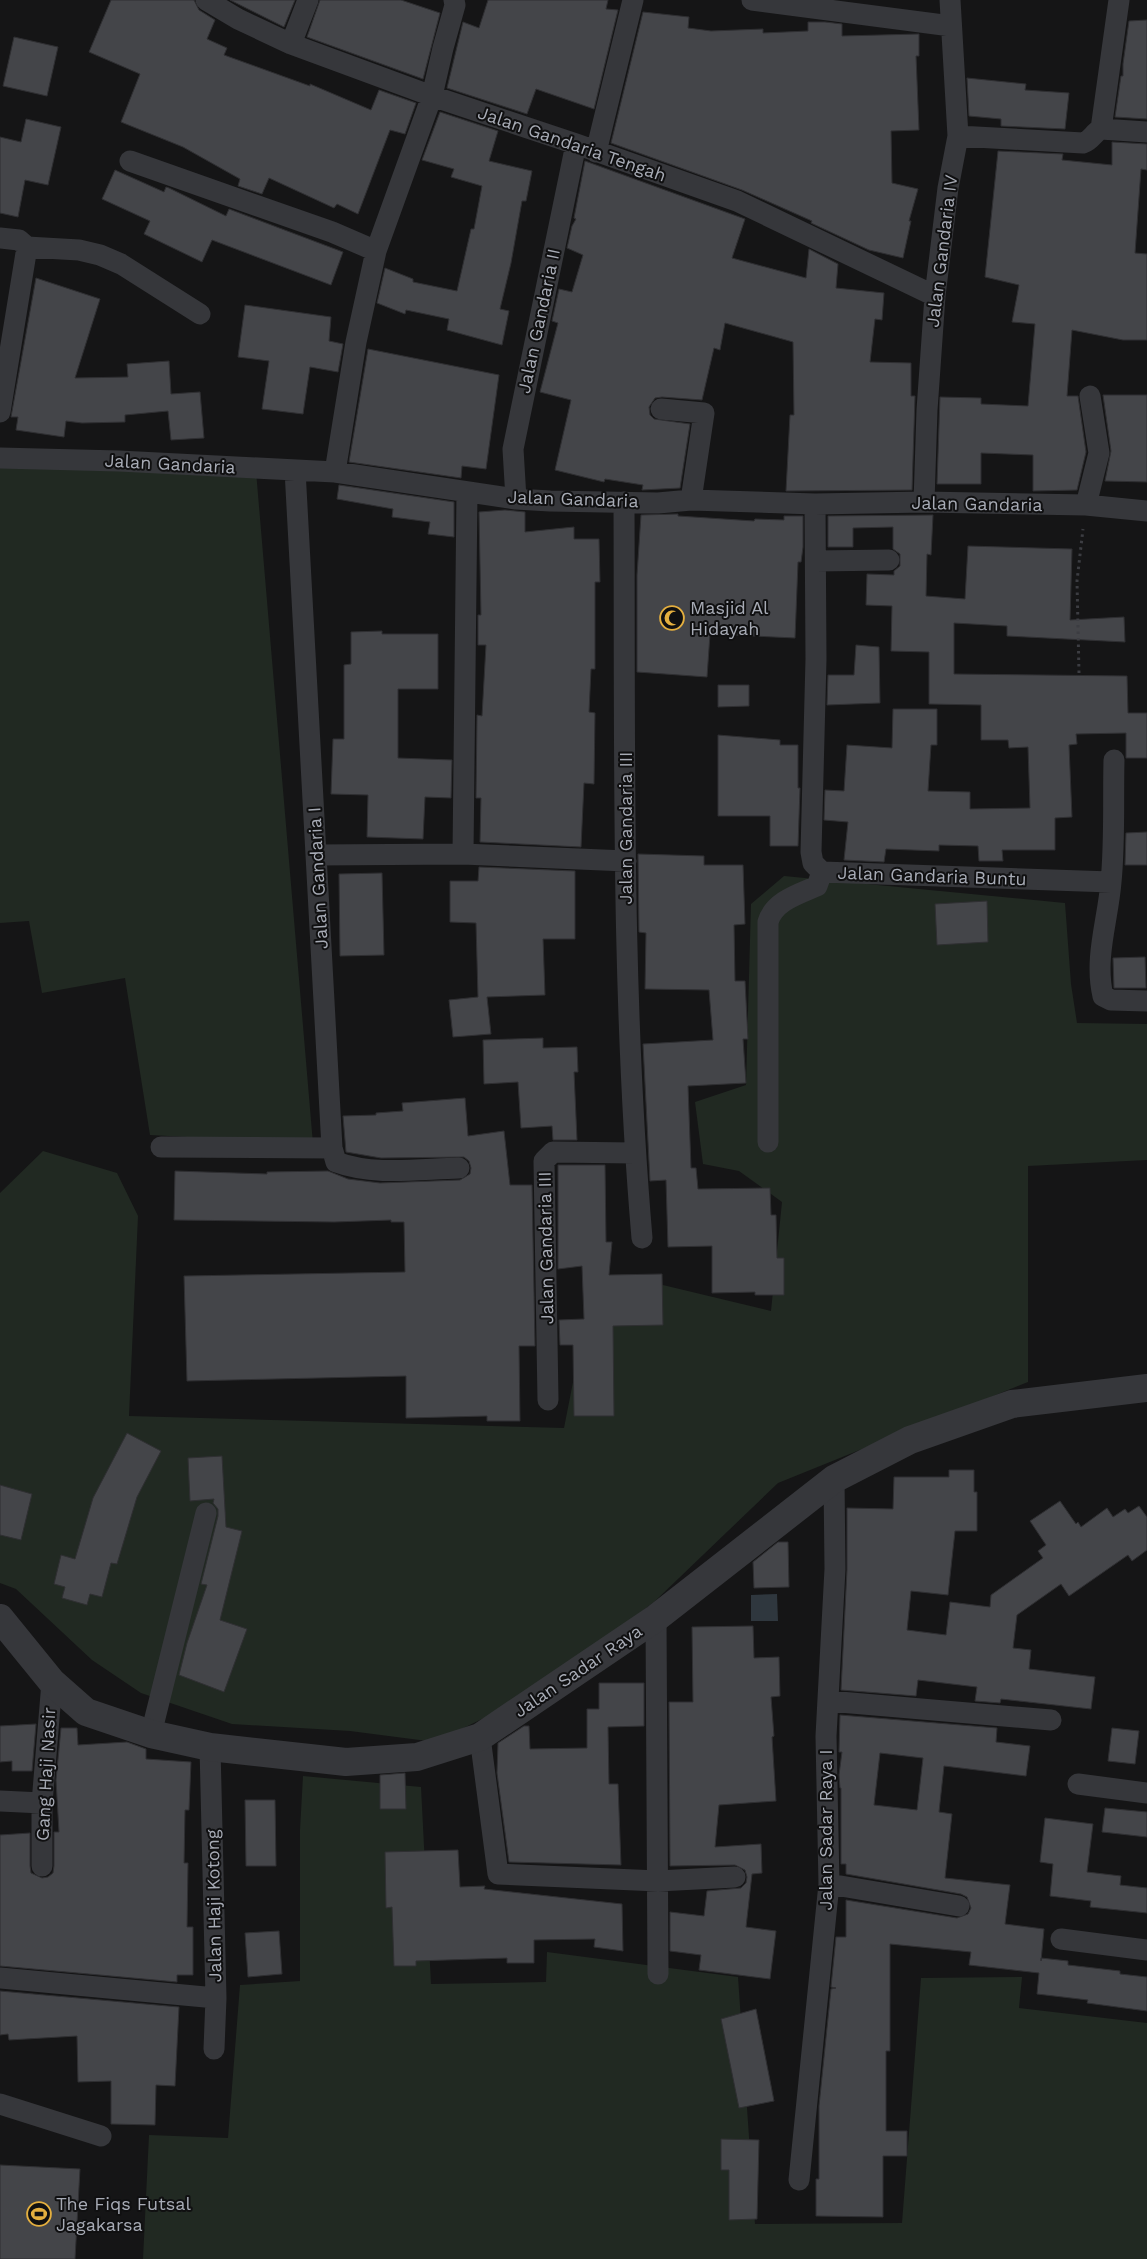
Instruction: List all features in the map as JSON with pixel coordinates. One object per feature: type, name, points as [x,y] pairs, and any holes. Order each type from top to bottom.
[{"type":"street","name":"Jalan Gandaria Tengah","points":[[206,0],[238,19],[292,44],[432,96],[737,201],[935,296]]},
{"type":"street","points":[[292,44],[308,0]]},
{"type":"street","points":[[335,472],[356,342],[376,250],[432,96],[455,6],[454,0]]},
{"type":"street","points":[[596,152],[634,0]]},
{"type":"street","points":[[752,0],[951,26]]},
{"type":"street","name":"Jalan Gandaria IV","points":[[924,502],[927,410],[935,296],[948,188],[958,136],[950,0]]},
{"type":"street","points":[[1101,129],[1119,0]]},
{"type":"street","points":[[958,136],[1083,143],[1091,140],[1095,133],[1101,129],[1147,132]]},
{"type":"street","name":"Jalan Gandaria II","points":[[516,499],[512,449],[576,144]]},
{"type":"street","points":[[130,161],[332,232],[376,250]]},
{"type":"street","points":[[0,238],[19,240],[27,247],[79,250],[100,255],[121,264],[200,314]]},
{"type":"street","points":[[0,412],[27,247]]},
{"type":"street","points":[[1086,505],[1099,453],[1090,396]]},
{"type":"street","points":[[661,409],[704,412],[691,500]]},
{"type":"street","name":"Jalan Gandaria","points":[[0,458],[119,461],[335,472],[516,499],[624,502],[691,500],[816,504],[924,502],[1086,505],[1147,512]]},
{"type":"street","name":"Jalan Gandaria I","points":[[295,470],[332,1148]]},
{"type":"street","points":[[463,854],[467,492]]},
{"type":"street","name":"Jalan Gandaria III","points":[[624,502],[626,947],[635,1153],[642,1238]]},
{"type":"street","name":"Jalan Gandaria Buntu","points":[[816,504],[813,862],[822,872],[1111,882]]},
{"type":"street","points":[[816,561],[889,560]]},
{"type":"street","points":[[1114,760],[1111,882],[1102,946],[1101,988],[1103,996],[1111,1000],[1147,1001]]},
{"type":"street","points":[[317,855],[463,854],[626,861]]},
{"type":"street","points":[[768,1142],[768,922],[770,915],[775,909],[789,899],[817,886],[822,872]]},
{"type":"street","points":[[161,1147],[332,1148],[336,1162],[371,1170],[459,1168]]},
{"type":"street","name":"Jalan Gandaria III","points":[[548,1400],[544,1161],[553,1152],[635,1153]]},
{"type":"street","name":"Jalan Sadar Raya","points":[[0,1618],[51,1692],[86,1712],[151,1734],[210,1747],[346,1762],[416,1757],[480,1738],[656,1618],[834,1479],[910,1440],[1012,1404],[1147,1388]]},
{"type":"street","name":"Jalan Sadar Raya I","points":[[799,2180],[829,1884],[826,1736],[835,1569],[834,1479]]},
{"type":"street","points":[[151,1734],[206,1513]]},
{"type":"street","points":[[656,1618],[658,1974]]},
{"type":"street","points":[[51,1692],[86,1725]]},
{"type":"street","name":"Gang Haji Nasir","points":[[42,1866],[42,1803],[51,1692]]},
{"type":"street","points":[[828,1701],[1051,1720]]},
{"type":"street","points":[[480,1738],[498,1874],[658,1881],[735,1878]]},
{"type":"street","name":"Jalan Haji Kotong","points":[[0,1978],[216,1998],[210,1747]]},
{"type":"street","points":[[1078,1784],[1147,1793]]},
{"type":"street","points":[[0,1801],[42,1803]]},
{"type":"street","points":[[829,1884],[959,1906]]},
{"type":"street","points":[[1061,1939],[1147,1950]]},
{"type":"street","points":[[214,2049],[216,1998]]},
{"type":"street","points":[[0,2104],[101,2136]]},
{"type":"path","points":[[1079,672],[1077,582],[1086,505]]},
{"type":"shaded area","points":[[0,467],[256,471],[313,1144],[150,1135],[125,978],[42,993],[29,921],[0,923]]},
{"type":"shaded area","points":[[784,876],[1065,903],[1071,984],[1077,1023],[1147,1024],[1147,1160],[1028,1166],[1028,1382],[778,1483],[654,1602],[529,1696],[435,1742],[350,1731],[232,1724],[141,1693],[92,1660],[16,1589],[0,1583],[0,1193],[43,1151],[117,1173],[138,1216],[129,1416],[564,1428],[585,1321],[642,1280],[771,1311],[782,1202],[739,1171],[703,1164],[695,1102],[746,1085],[751,904]]},
{"type":"shaded area","points":[[777,1594],[778,1621],[751,1621],[751,1595]]},
{"type":"shaded area","points":[[303,1776],[421,1787],[431,1984],[546,1982],[547,1952],[738,1977],[755,2224],[902,2223],[921,1978],[1022,1977],[1019,2008],[1147,2023],[1147,2259],[143,2259],[149,2135],[228,2138],[240,1985],[300,1981],[300,1830]]},
{"type":"building","points":[[111,0],[194,0],[199,10],[215,20],[207,39],[227,48],[224,55],[310,86],[310,84],[371,110],[379,90],[416,103],[405,134],[390,130],[358,214],[337,204],[334,208],[269,178],[262,194],[238,186],[240,179],[183,147],[121,122],[140,74],[89,52]]},
{"type":"building","points":[[230,0],[295,0],[284,27]]},
{"type":"building","points":[[320,0],[401,0],[440,13],[423,79],[307,37]]},
{"type":"building","points":[[488,0],[608,0],[606,9],[618,10],[594,109],[536,89],[527,114],[447,88],[463,22],[479,28]]},
{"type":"building","points":[[643,12],[689,17],[688,28],[711,31],[763,29],[763,33],[808,31],[808,22],[825,22],[842,24],[842,36],[919,34],[919,56],[916,56],[919,130],[891,131],[892,183],[918,189],[909,221],[911,221],[903,258],[869,250],[811,223],[812,221],[742,190],[611,143]]},
{"type":"building","points":[[1147,20],[1147,119],[1115,117],[1121,76],[1123,76],[1129,21]]},
{"type":"building","points":[[14,37],[58,47],[47,96],[3,86]]},
{"type":"building","points":[[967,78],[1026,84],[1025,90],[1069,93],[1065,129],[1001,126],[1001,119],[969,116]]},
{"type":"building","points":[[440,112],[498,131],[489,161],[532,171],[526,201],[522,201],[511,263],[500,309],[509,311],[502,345],[447,330],[449,319],[406,310],[405,314],[377,303],[385,268],[413,279],[413,282],[457,291],[471,229],[474,229],[482,186],[451,177],[454,169],[422,160]]},
{"type":"building","points":[[26,119],[61,127],[48,185],[25,180],[18,217],[0,213],[0,137],[21,142]]},
{"type":"building","points":[[1112,142],[1147,144],[1147,170],[1141,169],[1135,253],[1147,254],[1147,340],[1123,340],[1072,330],[1067,396],[1078,396],[1086,452],[1077,490],[1033,491],[1033,455],[981,453],[981,484],[937,484],[940,397],[981,398],[981,404],[1028,406],[1035,324],[1012,322],[1019,285],[985,277],[998,151],[1063,154],[1062,160],[1112,165]]},
{"type":"building","points":[[585,161],[745,219],[732,258],[806,278],[809,249],[838,264],[836,288],[884,293],[882,320],[875,319],[870,362],[911,363],[911,396],[915,396],[912,490],[786,491],[790,415],[794,415],[793,342],[725,323],[720,350],[714,348],[702,400],[662,397],[655,398],[649,407],[650,415],[654,419],[690,424],[680,488],[642,490],[643,485],[605,479],[604,482],[555,470],[571,400],[540,392],[558,323],[552,321],[559,289],[572,292],[583,255],[567,248],[572,226],[576,219],[574,218]]},
{"type":"building","points":[[115,170],[164,192],[166,187],[169,188],[226,216],[229,209],[343,252],[331,285],[212,240],[202,262],[144,234],[150,221],[102,199]]},
{"type":"building","points":[[36,278],[100,299],[75,378],[128,377],[127,364],[169,361],[171,394],[200,392],[204,438],[171,440],[168,411],[125,415],[125,422],[82,423],[66,421],[64,437],[16,430],[18,417],[11,417]]},
{"type":"building","points":[[245,305],[331,317],[329,341],[343,344],[338,372],[310,367],[303,414],[262,409],[269,361],[238,357]]},
{"type":"building","points":[[368,349],[499,375],[486,469],[462,466],[461,478],[349,462]]},
{"type":"building","points":[[1103,395],[1147,395],[1147,482],[1105,481],[1111,451]]},
{"type":"building","points":[[339,485],[454,502],[454,537],[428,534],[430,522],[392,517],[393,509],[337,499]]},
{"type":"building","points":[[505,510],[525,512],[525,532],[574,527],[574,539],[599,539],[600,582],[595,582],[595,669],[591,669],[589,712],[595,713],[594,784],[584,783],[581,847],[480,842],[481,798],[476,798],[477,715],[482,716],[486,645],[478,645],[478,615],[481,615],[479,512]]},
{"type":"building","points":[[678,514],[678,516],[754,521],[755,519],[784,520],[784,516],[803,516],[803,547],[801,562],[798,562],[795,638],[710,634],[707,677],[637,672],[637,575],[641,515]]},
{"type":"building","points":[[933,515],[931,555],[927,554],[926,596],[965,599],[968,546],[1072,549],[1070,620],[1124,617],[1125,642],[1007,636],[1007,626],[954,623],[954,674],[1127,676],[1128,713],[1147,713],[1147,758],[1126,758],[1126,733],[1076,734],[1077,744],[1069,745],[1072,817],[1055,818],[1055,850],[1002,850],[1003,861],[979,861],[978,846],[939,845],[939,851],[886,849],[884,862],[844,860],[848,822],[824,820],[825,790],[844,791],[847,745],[892,748],[893,709],[937,709],[937,745],[931,745],[928,791],[970,792],[970,809],[1030,808],[1028,747],[1009,748],[1008,740],[981,740],[981,705],[929,704],[929,652],[891,651],[892,606],[866,605],[867,574],[894,575],[894,571],[900,566],[900,554],[893,549],[893,527],[853,528],[853,547],[828,547],[828,516]]},
{"type":"building","points":[[382,631],[382,634],[438,634],[438,689],[398,689],[398,758],[452,760],[451,798],[425,797],[423,839],[367,837],[368,795],[331,794],[333,739],[344,739],[344,665],[351,664],[351,632]]},
{"type":"building","points":[[856,645],[879,647],[880,703],[827,705],[828,675],[854,675]]},
{"type":"building","points":[[718,685],[749,685],[749,706],[718,707]]},
{"type":"building","points":[[718,735],[780,740],[780,745],[798,745],[798,788],[800,788],[798,846],[770,846],[770,816],[718,816]]},
{"type":"building","points":[[1147,832],[1147,865],[1125,865],[1126,833]]},
{"type":"building","points":[[638,854],[704,856],[704,865],[743,865],[745,924],[734,925],[735,981],[745,981],[748,1039],[743,1039],[746,1083],[688,1086],[691,1168],[696,1168],[698,1189],[770,1188],[771,1215],[776,1215],[777,1258],[784,1258],[784,1295],[755,1295],[755,1292],[712,1293],[712,1246],[668,1247],[666,1180],[650,1181],[643,1044],[713,1040],[709,990],[645,989],[646,933],[639,932]]},
{"type":"building","points":[[479,867],[575,871],[575,939],[543,939],[545,995],[487,997],[491,1034],[453,1037],[449,1000],[478,997],[476,923],[450,922],[450,881],[478,881]]},
{"type":"building","points":[[382,873],[384,955],[340,956],[339,874]]},
{"type":"building","points":[[987,901],[988,942],[937,945],[935,904]]},
{"type":"building","points":[[1145,957],[1146,988],[1114,988],[1113,958]]},
{"type":"building","points":[[543,1038],[543,1048],[577,1047],[578,1072],[574,1072],[577,1140],[553,1140],[552,1126],[521,1128],[518,1082],[484,1084],[483,1040]]},
{"type":"building","points":[[465,1098],[468,1136],[504,1131],[510,1185],[532,1185],[535,1346],[519,1346],[520,1421],[487,1421],[487,1416],[406,1418],[406,1376],[187,1381],[184,1276],[405,1272],[404,1222],[391,1222],[391,1220],[334,1222],[174,1220],[175,1171],[267,1174],[267,1172],[328,1171],[348,1179],[380,1183],[460,1180],[470,1174],[469,1161],[464,1157],[381,1158],[346,1152],[343,1116],[376,1115],[376,1113],[403,1111],[402,1103]]},
{"type":"building","points":[[558,1165],[605,1165],[606,1242],[612,1242],[609,1275],[662,1274],[663,1325],[613,1326],[614,1416],[574,1416],[573,1345],[560,1345],[559,1320],[584,1319],[582,1266],[558,1269]]},
{"type":"building","points":[[127,1433],[161,1451],[137,1497],[117,1564],[111,1563],[102,1597],[90,1594],[87,1605],[62,1598],[65,1587],[54,1584],[61,1555],[75,1559],[93,1498]]},
{"type":"building","points":[[222,1456],[226,1527],[242,1531],[220,1620],[247,1629],[224,1692],[179,1675],[187,1643],[207,1585],[201,1584],[218,1516],[218,1509],[213,1503],[214,1499],[190,1501],[188,1458]]},
{"type":"building","points":[[949,1470],[974,1470],[974,1492],[977,1492],[977,1531],[955,1531],[948,1595],[911,1591],[907,1630],[946,1635],[950,1602],[990,1607],[991,1595],[1043,1558],[1038,1551],[1046,1545],[1030,1521],[1060,1501],[1076,1524],[1078,1522],[1081,1527],[1107,1508],[1113,1517],[1125,1509],[1128,1513],[1139,1506],[1147,1517],[1147,1550],[1132,1561],[1128,1555],[1069,1596],[1061,1584],[1017,1615],[1013,1648],[1031,1650],[1029,1669],[1095,1677],[1091,1709],[1001,1699],[1000,1703],[975,1701],[977,1687],[918,1680],[916,1696],[841,1690],[847,1570],[847,1508],[893,1509],[894,1477],[949,1477]]},
{"type":"building","points":[[0,1485],[32,1494],[21,1540],[0,1535]]},
{"type":"building","points":[[778,1542],[788,1542],[789,1587],[754,1588],[753,1562]]},
{"type":"building","points":[[753,1626],[754,1658],[779,1657],[780,1696],[771,1697],[776,1801],[719,1805],[715,1847],[761,1844],[762,1873],[752,1874],[746,1927],[776,1931],[770,1979],[699,1970],[701,1955],[670,1951],[670,1912],[704,1916],[707,1891],[741,1888],[746,1883],[747,1877],[745,1870],[735,1865],[670,1866],[669,1702],[693,1702],[692,1627]]},
{"type":"building","points":[[599,1683],[644,1683],[644,1726],[608,1727],[609,1784],[618,1784],[621,1865],[509,1862],[497,1773],[498,1743],[524,1726],[529,1726],[530,1749],[587,1748],[587,1709],[599,1709]]},
{"type":"building","points":[[840,1715],[997,1728],[996,1742],[1030,1746],[1026,1776],[944,1766],[939,1812],[952,1814],[945,1878],[1010,1885],[1005,1924],[1044,1929],[1041,1958],[1068,1961],[1068,1965],[1120,1971],[1120,1974],[1147,1977],[1147,2011],[1087,2003],[1088,2000],[1037,1994],[1039,1973],[969,1965],[971,1952],[890,1944],[890,2051],[886,2051],[886,2131],[907,2131],[907,2156],[883,2156],[883,2217],[816,2216],[816,2179],[819,2179],[819,2106],[831,1989],[836,1988],[831,1987],[836,1937],[846,1937],[846,1900],[957,1918],[968,1914],[971,1908],[967,1897],[961,1894],[846,1874],[846,1864],[841,1864],[841,1788],[839,1775],[842,1752],[839,1752]],"holes":[[[880,1753],[923,1758],[917,1810],[874,1805]]]},
{"type":"building","points":[[36,1724],[32,1771],[12,1771],[12,1761],[0,1762],[0,1726]]},
{"type":"building","points":[[61,1728],[77,1728],[78,1745],[127,1742],[146,1749],[146,1759],[191,1762],[189,1810],[185,1810],[184,1863],[188,1863],[187,1927],[193,1927],[193,1975],[177,1975],[177,1982],[0,1966],[0,1835],[30,1833],[31,1873],[42,1878],[48,1877],[53,1873],[54,1832],[59,1832],[56,1780]]},
{"type":"building","points":[[1112,1728],[1139,1731],[1135,1764],[1108,1761]]},
{"type":"building","points":[[405,1773],[406,1809],[380,1809],[380,1775]]},
{"type":"building","points":[[245,1800],[275,1800],[276,1866],[246,1866]]},
{"type":"building","points":[[1105,1808],[1147,1812],[1147,1837],[1102,1832]]},
{"type":"building","points":[[1045,1818],[1093,1824],[1087,1872],[1121,1876],[1120,1885],[1147,1888],[1147,1913],[1090,1907],[1091,1901],[1050,1896],[1053,1864],[1040,1862]]},
{"type":"building","points":[[458,1850],[460,1887],[485,1886],[484,1889],[622,1904],[623,1951],[594,1947],[595,1939],[534,1940],[534,1963],[507,1963],[507,1958],[416,1961],[416,1966],[394,1966],[392,1907],[386,1908],[385,1852]]},
{"type":"building","points":[[279,1931],[282,1974],[248,1977],[245,1933]]},
{"type":"building","points":[[0,1991],[179,2007],[175,2086],[156,2085],[155,2125],[111,2124],[111,2081],[78,2082],[77,2036],[9,2040],[8,2034],[0,2035]]},
{"type":"building","points":[[756,2009],[774,2101],[739,2108],[721,2019]]},
{"type":"building","points":[[721,2139],[759,2140],[757,2219],[729,2220],[729,2170],[721,2170]]},
{"type":"building","name":"The Fiqs Futsal Jagakarsa","points":[[0,2165],[80,2169],[75,2259],[0,2259]]},
{"type":"place","name":"Masjid Al Hidayah","points":[[672,618]]},
{"type":"place","name":"The Fiqs Futsal Jagakarsa","points":[[39,2214]]}]
